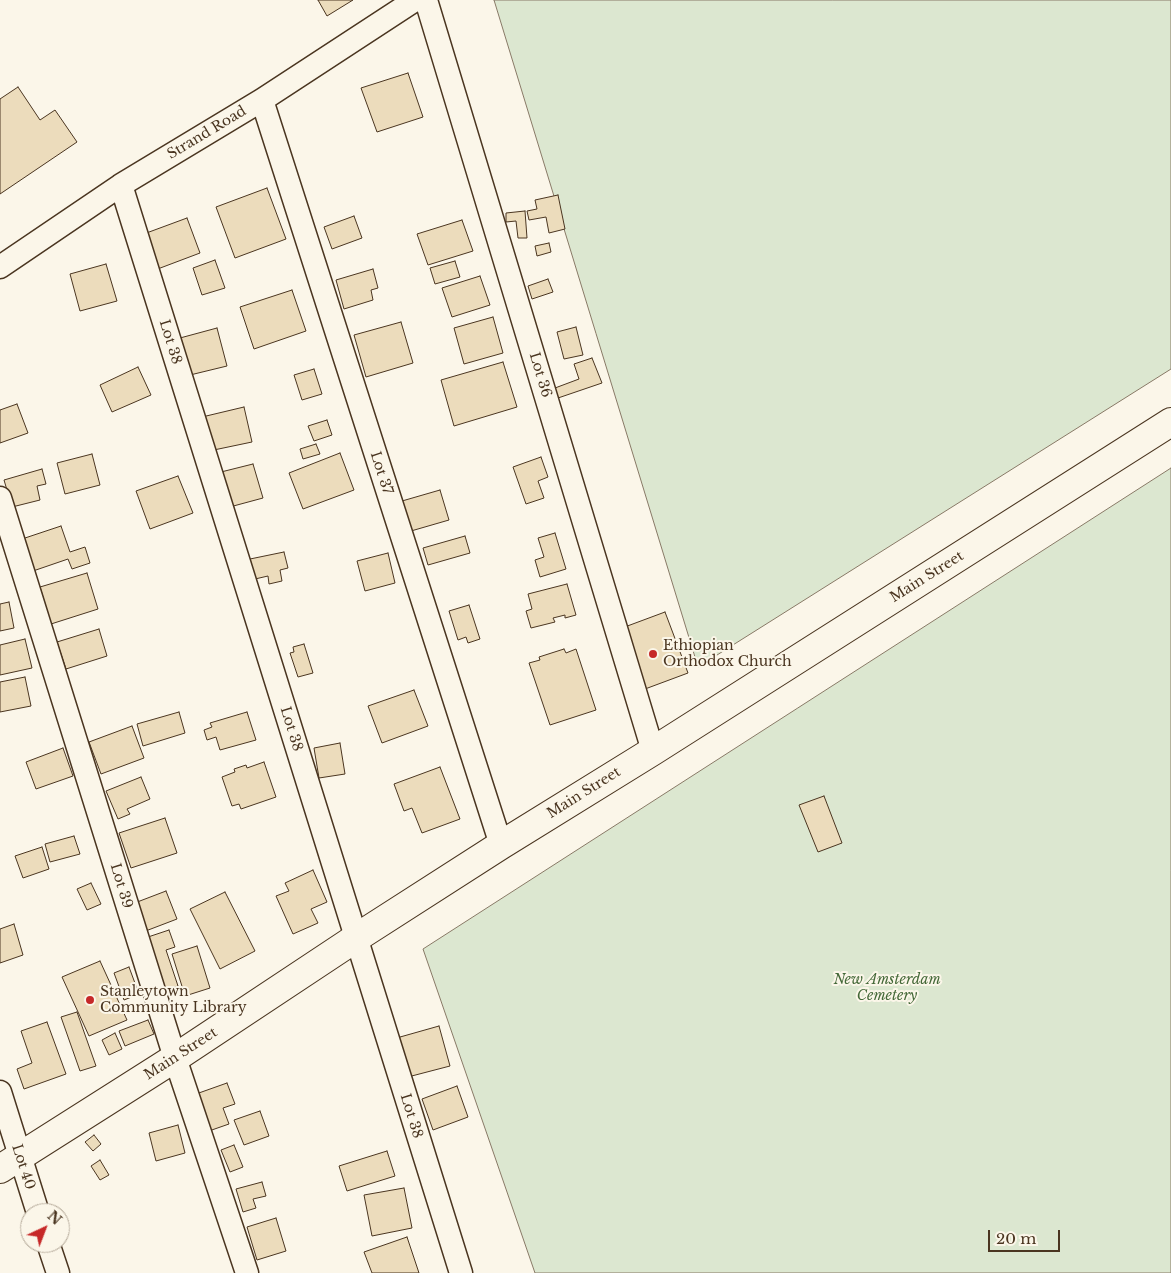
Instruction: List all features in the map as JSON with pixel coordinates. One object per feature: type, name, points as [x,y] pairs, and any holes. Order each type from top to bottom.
[{"type":"street","name":"Strand Road","points":[[0,267],[121,185],[262,100],[415,0]]},
{"type":"street","name":"Lot 36","points":[[426,0],[653,751]]},
{"type":"street","name":"Lot 37","points":[[262,100],[501,845]]},
{"type":"street","name":"Lot 38","points":[[121,185],[461,1273]]},
{"type":"street","name":"Main Street","points":[[10,1163],[175,1058],[501,845],[653,751],[1171,422]]},
{"type":"street","name":"Lot 39","points":[[0,498],[175,1058],[247,1273]]},
{"type":"street","name":"Lot 40","points":[[0,1092],[10,1163],[32,1203]]},
{"type":"street","points":[[51,1253],[58,1273]]},
{"type":"green space","points":[[494,0],[1171,0],[1171,369],[698,667]]},
{"type":"green space","name":"New Amsterdam Cemetery","points":[[1171,468],[1171,1273],[535,1273],[423,949]]},
{"type":"building","points":[[318,0],[353,0],[327,16]]},
{"type":"building","points":[[408,73],[423,117],[377,132],[361,88]]},
{"type":"building","points":[[18,87],[40,120],[55,110],[77,142],[0,194],[0,99]]},
{"type":"building","points":[[267,188],[286,239],[235,258],[216,207]]},
{"type":"building","points":[[558,195],[565,229],[549,233],[546,217],[529,220],[527,211],[537,209],[535,200]]},
{"type":"building","points":[[525,211],[527,238],[518,238],[516,221],[506,222],[506,213]]},
{"type":"building","points":[[354,216],[362,238],[332,249],[324,227]]},
{"type":"building","points":[[187,218],[200,253],[155,270],[141,235]]},
{"type":"building","points":[[462,220],[473,251],[428,265],[417,234]]},
{"type":"building","points":[[549,243],[551,252],[537,256],[535,246]]},
{"type":"building","points":[[215,260],[225,288],[202,295],[193,268]]},
{"type":"building","points":[[455,261],[460,277],[435,284],[430,268]]},
{"type":"building","points":[[106,264],[117,301],[80,311],[70,274]]},
{"type":"building","points":[[373,269],[378,288],[371,290],[373,300],[344,309],[336,280]]},
{"type":"building","points":[[480,276],[490,305],[452,317],[442,288]]},
{"type":"building","points":[[548,279],[553,292],[532,299],[528,286]]},
{"type":"building","points":[[292,290],[306,331],[254,349],[240,307]]},
{"type":"building","points":[[493,317],[503,353],[464,364],[454,328]]},
{"type":"building","points":[[401,322],[413,363],[366,377],[354,335]]},
{"type":"building","points":[[576,327],[583,355],[564,359],[557,332]]},
{"type":"building","points":[[217,328],[227,366],[190,375],[180,338]]},
{"type":"building","points":[[592,358],[602,383],[558,398],[555,388],[579,379],[574,364]]},
{"type":"building","points":[[503,362],[517,407],[454,426],[441,380]]},
{"type":"building","points":[[138,367],[151,395],[112,412],[100,385]]},
{"type":"building","points":[[314,369],[322,394],[302,400],[294,375]]},
{"type":"building","points":[[17,404],[28,433],[0,443],[0,410]]},
{"type":"building","points":[[244,407],[252,442],[209,451],[202,417]]},
{"type":"building","points":[[327,420],[332,435],[314,441],[308,426]]},
{"type":"building","points":[[316,444],[320,454],[303,459],[300,449]]},
{"type":"building","points":[[340,453],[354,490],[303,509],[289,473]]},
{"type":"building","points":[[92,454],[100,485],[65,494],[57,463]]},
{"type":"building","points":[[541,457],[548,477],[538,481],[544,498],[526,504],[513,467]]},
{"type":"building","points":[[253,464],[263,498],[226,508],[217,473]]},
{"type":"building","points":[[42,469],[46,484],[37,486],[40,500],[12,507],[4,480]]},
{"type":"building","points":[[178,476],[193,513],[150,529],[136,491]]},
{"type":"building","points":[[440,490],[449,520],[411,531],[402,501]]},
{"type":"building","points":[[61,526],[70,552],[85,547],[90,563],[72,569],[68,559],[33,571],[22,539]]},
{"type":"building","points":[[555,533],[566,569],[540,577],[535,560],[544,557],[538,538]]},
{"type":"building","points":[[465,536],[470,553],[428,565],[423,548]]},
{"type":"building","points":[[284,552],[288,568],[280,570],[282,581],[269,584],[268,576],[255,579],[250,559]]},
{"type":"building","points":[[388,553],[395,583],[365,591],[357,561]]},
{"type":"building","points":[[87,573],[98,609],[51,624],[40,587]]},
{"type":"building","points":[[567,584],[576,615],[565,618],[565,615],[553,618],[555,622],[531,628],[526,611],[532,609],[528,594]]},
{"type":"building","points":[[9,602],[14,628],[0,631],[0,604]]},
{"type":"building","points":[[469,605],[480,639],[468,643],[466,637],[458,640],[449,611]]},
{"type":"building","points":[[665,612],[688,673],[645,689],[622,628]]},
{"type":"building","points":[[99,629],[107,656],[66,669],[57,642]]},
{"type":"building","points":[[25,639],[32,668],[0,675],[0,645]]},
{"type":"building","points":[[304,644],[313,673],[298,677],[290,653],[294,652],[293,647]]},
{"type":"building","points":[[564,649],[566,653],[576,649],[596,710],[550,725],[529,663],[540,660],[539,657]]},
{"type":"building","points":[[25,677],[31,706],[0,712],[0,682]]},
{"type":"building","points":[[414,690],[428,726],[382,743],[368,706]]},
{"type":"building","points":[[179,712],[185,733],[143,746],[137,724]]},
{"type":"building","points":[[247,712],[256,740],[220,750],[216,737],[207,740],[204,730],[212,727],[210,723]]},
{"type":"building","points":[[132,726],[144,758],[101,774],[89,742]]},
{"type":"building","points":[[340,743],[345,774],[319,778],[314,748]]},
{"type":"building","points":[[63,748],[73,776],[36,789],[26,762]]},
{"type":"building","points":[[264,762],[276,797],[241,809],[239,804],[232,806],[222,777],[235,772],[234,769],[246,765],[247,768]]},
{"type":"building","points":[[440,767],[460,819],[422,833],[412,808],[404,811],[394,784]]},
{"type":"building","points":[[141,777],[150,799],[127,809],[130,814],[118,819],[106,791]]},
{"type":"building","points":[[824,796],[842,843],[818,852],[799,805]]},
{"type":"building","points":[[165,818],[177,853],[131,868],[119,833]]},
{"type":"building","points":[[74,836],[80,854],[50,862],[45,844]]},
{"type":"building","points":[[42,847],[49,869],[23,878],[15,856]]},
{"type":"building","points":[[313,870],[327,902],[311,909],[318,923],[293,934],[276,896],[289,891],[285,883]]},
{"type":"building","points":[[91,883],[101,904],[87,910],[77,889]]},
{"type":"building","points":[[166,891],[177,919],[143,932],[132,904]]},
{"type":"building","points":[[225,892],[255,951],[220,969],[190,909]]},
{"type":"building","points":[[14,924],[23,955],[0,963],[0,929]]},
{"type":"building","points":[[169,930],[175,947],[166,950],[178,986],[159,992],[142,939]]},
{"type":"building","points":[[197,946],[210,988],[185,996],[172,954]]},
{"type":"building","points":[[100,961],[127,1020],[89,1036],[62,977]]},
{"type":"building","points":[[129,967],[139,994],[124,1000],[114,973]]},
{"type":"building","points":[[77,1012],[96,1066],[80,1071],[61,1017]]},
{"type":"building","points":[[148,1020],[154,1034],[125,1046],[119,1031]]},
{"type":"building","points":[[47,1022],[66,1074],[24,1089],[17,1069],[32,1063],[21,1031]]},
{"type":"building","points":[[439,1026],[450,1066],[404,1078],[393,1039]]},
{"type":"building","points":[[115,1033],[122,1049],[109,1055],[102,1040]]},
{"type":"building","points":[[227,1083],[235,1104],[223,1108],[229,1124],[206,1132],[196,1094]]},
{"type":"building","points":[[457,1086],[468,1117],[433,1130],[422,1099]]},
{"type":"building","points":[[260,1111],[269,1136],[244,1145],[234,1120]]},
{"type":"building","points":[[178,1125],[185,1153],[156,1161],[149,1133]]},
{"type":"building","points":[[94,1135],[101,1144],[93,1151],[85,1142]]},
{"type":"building","points":[[234,1145],[243,1167],[230,1172],[221,1150]]},
{"type":"building","points":[[387,1151],[395,1176],[347,1191],[339,1166]]},
{"type":"building","points":[[100,1160],[109,1175],[100,1180],[91,1166]]},
{"type":"building","points":[[262,1182],[266,1196],[253,1199],[256,1208],[243,1212],[236,1189]]},
{"type":"building","points":[[404,1188],[412,1228],[372,1236],[364,1195]]},
{"type":"building","points":[[276,1218],[286,1251],[257,1260],[247,1227]]},
{"type":"building","points":[[407,1237],[419,1273],[372,1273],[364,1252]]},
{"type":"place","name":"Ethiopian Orthodox Church","points":[[653,654]]},
{"type":"place","name":"Stanleytown Community Library","points":[[90,1000]]}]
